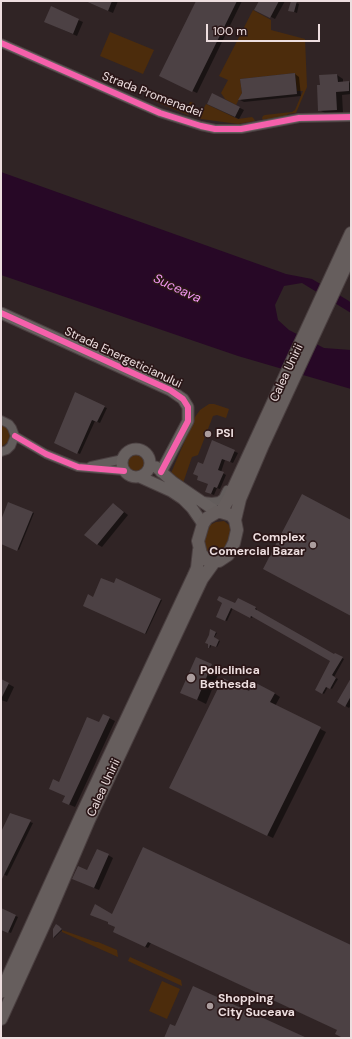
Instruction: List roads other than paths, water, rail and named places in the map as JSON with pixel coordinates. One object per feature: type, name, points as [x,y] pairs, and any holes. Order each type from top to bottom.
[{"type":"main road","name":"Calea Unirii","points":[[219,512],[228,500],[264,429],[346,258],[351,233]]},
{"type":"main road","name":"Calea Unirii","points":[[235,520],[240,498],[264,429]]},
{"type":"main road","points":[[219,512],[231,515],[235,520],[237,530],[236,536],[230,552],[226,557],[211,561],[203,557],[199,550],[198,541],[203,524],[207,518],[219,512]]},
{"type":"main road","name":"Calea Unirii","points":[[1,992],[81,816],[194,575],[197,568],[199,550]]},
{"type":"main road","name":"Calea Unirii","points":[[1,1019],[45,923],[89,820],[192,598],[202,579],[215,561]]},
{"type":"main road","points":[[45,923],[57,920]]},
{"type":"street","name":"Strada Promenadei","points":[[1,43],[160,113],[215,129],[241,129],[301,118],[351,117]]},
{"type":"street","name":"Strada Energeticianului","points":[[1,313],[170,390],[183,399],[188,407],[188,421],[161,472]]},
{"type":"street","points":[[1,420],[9,424],[15,436],[48,455],[71,465],[124,472],[132,477],[140,477],[171,492],[183,499],[192,508],[203,524]]},
{"type":"street","points":[[200,500],[212,502],[219,501],[223,498],[251,437],[264,429]]},
{"type":"street","points":[[1,452],[7,450],[11,446],[15,436]]},
{"type":"street","points":[[149,459],[163,454],[173,448]]},
{"type":"street","points":[[85,468],[122,459],[128,452],[136,449],[145,453],[161,472],[173,482],[219,512]]},
{"type":"street","points":[[122,459],[122,468],[124,472]]},
{"type":"street","points":[[140,477],[146,472],[150,465],[149,459]]},
{"type":"water","name":"Suceava","points":[[1,172],[286,274],[312,279],[349,301],[351,303],[351,313],[302,283],[284,286],[275,305],[278,320],[289,330],[324,348],[351,350],[351,389],[238,356],[1,275]]},
{"type":"place","name":"PSI","points":[[208,434]]},
{"type":"place","name":"Complex Comercial Bazar","points":[[313,545]]},
{"type":"place","name":"Policlinica Bethesda","points":[[191,678]]},
{"type":"place","name":"Shopping City Suceava","points":[[210,1006]]}]
